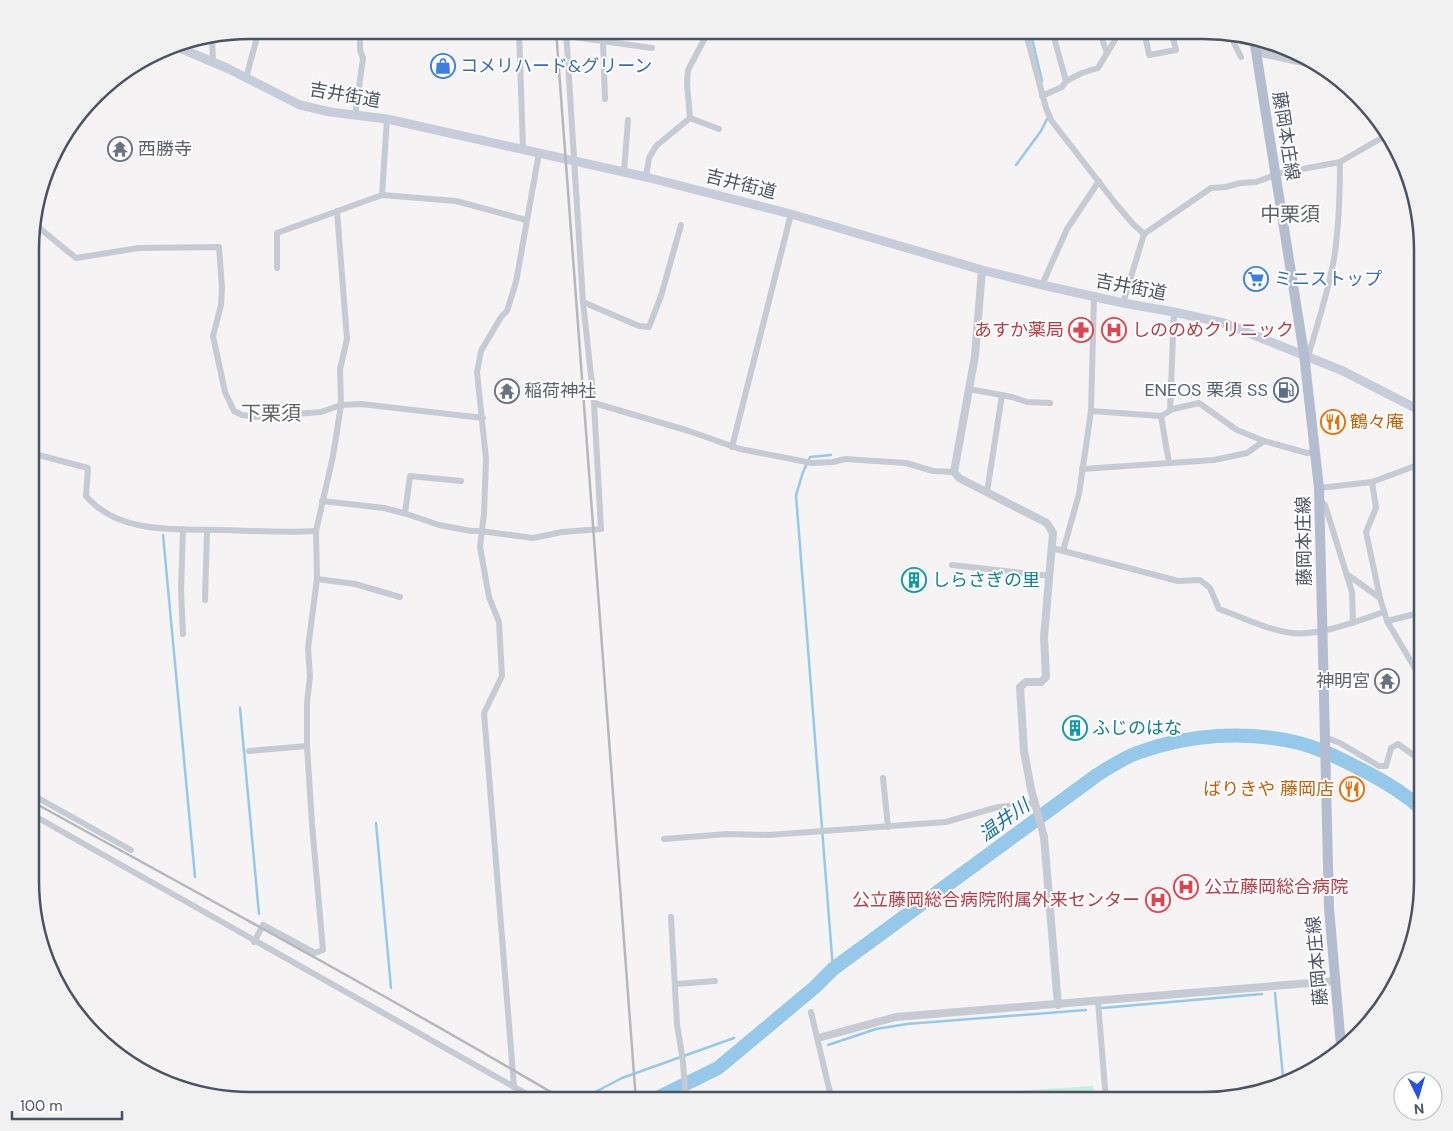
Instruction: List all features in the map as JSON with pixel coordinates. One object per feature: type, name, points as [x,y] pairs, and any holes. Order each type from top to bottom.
[{"type":"main road","name":"藤岡本庄線","points":[[1255,45],[1306,355],[1316,452],[1319,494],[1329,908],[1341,1041]]},
{"type":"main road","name":"吉井街道","points":[[184,50],[300,105],[330,112],[387,119],[646,177],[791,214],[982,270],[1094,297],[1224,323],[1343,371],[1414,407]]},
{"type":"street","points":[[246,78],[257,39]]},
{"type":"street","points":[[355,116],[363,58],[360,50],[360,39]]},
{"type":"street","points":[[519,39],[523,149]]},
{"type":"street","points":[[322,501],[384,508],[439,525],[471,531],[481,530],[533,538],[562,532],[601,529],[594,403],[584,302],[566,39]]},
{"type":"street","points":[[591,39],[652,48]]},
{"type":"street","points":[[690,118],[687,84],[688,70],[704,39]]},
{"type":"street","points":[[1027,39],[1042,96],[1052,120],[1133,224],[1144,234]]},
{"type":"street","points":[[1102,39],[1107,53]]},
{"type":"street","points":[[1042,96],[1062,87],[1066,81],[1098,68],[1116,39]]},
{"type":"street","points":[[1146,39],[1149,55],[1176,50],[1173,39]]},
{"type":"street","points":[[1055,41],[1066,81]]},
{"type":"street","points":[[1233,41],[1240,58]]},
{"type":"street","points":[[212,42],[213,62]]},
{"type":"street","points":[[604,42],[605,99]]},
{"type":"street","points":[[1256,52],[1299,61]]},
{"type":"street","points":[[690,118],[719,129]]},
{"type":"street","points":[[646,177],[649,158],[656,146],[690,118]]},
{"type":"street","points":[[382,194],[387,119]]},
{"type":"street","points":[[624,172],[628,120]]},
{"type":"street","points":[[1123,303],[1144,234],[1211,188],[1256,182],[1276,174],[1340,162],[1382,138]]},
{"type":"street","points":[[514,1087],[484,713],[502,676],[499,622],[489,597],[480,547],[486,459],[478,372],[481,351],[501,317],[507,311],[516,282],[539,153]]},
{"type":"street","points":[[1306,355],[1321,314],[1334,258],[1340,195],[1340,162]]},
{"type":"street","points":[[1042,285],[1067,229],[1099,181]]},
{"type":"street","points":[[278,268],[277,233],[382,194],[456,201],[526,220]]},
{"type":"street","points":[[254,942],[263,925],[316,953],[323,950],[307,746],[307,703],[310,676],[308,648],[317,579],[316,531],[328,481],[340,405],[340,369],[347,340],[337,211]]},
{"type":"street","points":[[732,447],[791,214]]},
{"type":"street","points":[[584,302],[639,326],[649,328],[661,296],[682,225]]},
{"type":"street","points":[[40,229],[76,258],[140,248],[219,247],[222,288],[213,336],[225,392],[234,411],[242,415],[258,417],[322,412],[340,405],[362,404],[483,418]]},
{"type":"street","points":[[954,472],[975,356],[982,270]]},
{"type":"street","points":[[1063,551],[1079,494],[1091,411],[1094,297]]},
{"type":"street","points":[[1170,410],[1174,312]]},
{"type":"street","points":[[969,389],[1027,402],[1050,403]]},
{"type":"street","points":[[987,492],[1002,395]]},
{"type":"street","points":[[594,403],[689,430],[732,447],[812,463],[833,462],[845,459],[906,463],[933,471],[954,472],[959,478],[1047,523],[1053,533],[1044,636],[1046,677],[1041,682],[1026,682],[1020,687],[1024,751],[1031,789],[1044,837],[1058,1005]]},
{"type":"street","points":[[1091,411],[1161,416],[1170,410],[1199,403],[1237,430],[1264,442],[1307,453],[1316,452]]},
{"type":"street","points":[[1161,416],[1169,463]]},
{"type":"street","points":[[1082,469],[1214,460],[1247,453],[1264,442]]},
{"type":"street","points":[[39,454],[88,468],[86,496],[96,507],[109,514],[140,525],[160,530],[183,529],[292,533],[316,531]]},
{"type":"street","points":[[1353,623],[1352,592],[1348,575],[1325,505],[1319,494],[1372,482],[1414,466]]},
{"type":"street","points":[[405,513],[410,476],[461,481]]},
{"type":"street","points":[[1372,482],[1376,508],[1366,532],[1380,598],[1387,621],[1414,667]]},
{"type":"street","points":[[183,529],[181,591],[183,634]]},
{"type":"street","points":[[205,600],[206,530]]},
{"type":"street","points":[[1052,548],[1178,581],[1200,580],[1210,588],[1219,609],[1281,631],[1294,633],[1315,632],[1353,623],[1384,612]]},
{"type":"street","points":[[952,565],[1050,576]]},
{"type":"street","points":[[1348,575],[1380,598]]},
{"type":"street","points":[[317,579],[355,584],[400,597]]},
{"type":"street","points":[[1387,621],[1414,614]]},
{"type":"street","points":[[1325,740],[1340,743],[1379,766],[1386,766],[1391,748],[1398,744],[1414,756]]},
{"type":"street","points":[[249,751],[307,746]]},
{"type":"street","points":[[883,778],[888,827]]},
{"type":"street","points":[[39,798],[131,850]]},
{"type":"street","points":[[664,839],[727,834],[769,835],[946,822],[998,807],[1036,803]]},
{"type":"street","points":[[39,819],[254,942],[523,1092]]},
{"type":"street","points":[[671,917],[678,1024],[685,1092]]},
{"type":"street","points":[[676,984],[715,981]]},
{"type":"street","points":[[818,1038],[896,1017],[1335,981]]},
{"type":"street","points":[[1098,1001],[1105,1092]]},
{"type":"street","points":[[811,1012],[830,1092]]},
{"type":"green space","points":[[1093,1086],[1094,1092],[1002,1092]]},
{"type":"waterway","points":[[1032,39],[1042,81]]},
{"type":"waterway","points":[[1016,165],[1041,131],[1047,119]]},
{"type":"waterway","points":[[831,455],[810,457],[796,495],[833,969]]},
{"type":"waterway","points":[[163,535],[195,877]]},
{"type":"waterway","points":[[240,708],[259,914]]},
{"type":"waterway","name":"温井川","points":[[669,1092],[718,1068],[815,987],[833,969],[1097,775],[1137,753],[1176,742],[1217,736],[1238,735],[1279,739],[1299,743],[1325,752],[1388,784],[1414,802]]},
{"type":"waterway","points":[[376,823],[391,988]]},
{"type":"waterway","points":[[1275,993],[1283,1076]]},
{"type":"waterway","points":[[1102,1008],[1262,994]]},
{"type":"waterway","points":[[828,1045],[876,1029],[907,1024],[1086,1010]]},
{"type":"waterway","points":[[595,1092],[622,1078],[734,1038]]},
{"type":"railway","points":[[557,39],[635,1092]]},
{"type":"railway","points":[[39,805],[367,986],[551,1092]]},
{"type":"place","name":"コメリハード&グリーン","points":[[443,66]]},
{"type":"place","name":"西勝寺","points":[[120,149]]},
{"type":"place","name":"ミニストップ","points":[[1256,279]]},
{"type":"place","name":"あすか薬局","points":[[1081,330]]},
{"type":"place","name":"しののめクリニック","points":[[1114,330]]},
{"type":"place","name":"ENEOS 栗須 SS","points":[[1286,390]]},
{"type":"place","name":"稲荷神社","points":[[507,391]]},
{"type":"place","name":"鶴々庵","points":[[1333,422]]},
{"type":"place","name":"しらさぎの里","points":[[914,580]]},
{"type":"place","name":"神明宮","points":[[1387,681]]},
{"type":"place","name":"ふじのはな","points":[[1075,728]]},
{"type":"place","name":"ばりきや 藤岡店","points":[[1352,789]]},
{"type":"place","name":"公立藤岡総合病院","points":[[1186,887]]},
{"type":"place","name":"公立藤岡総合病院附属外来センター","points":[[1158,900]]},
{"type":"district","name":"中栗須","points":[[1290,214]]},
{"type":"district","name":"下栗須","points":[[271,413]]}]
